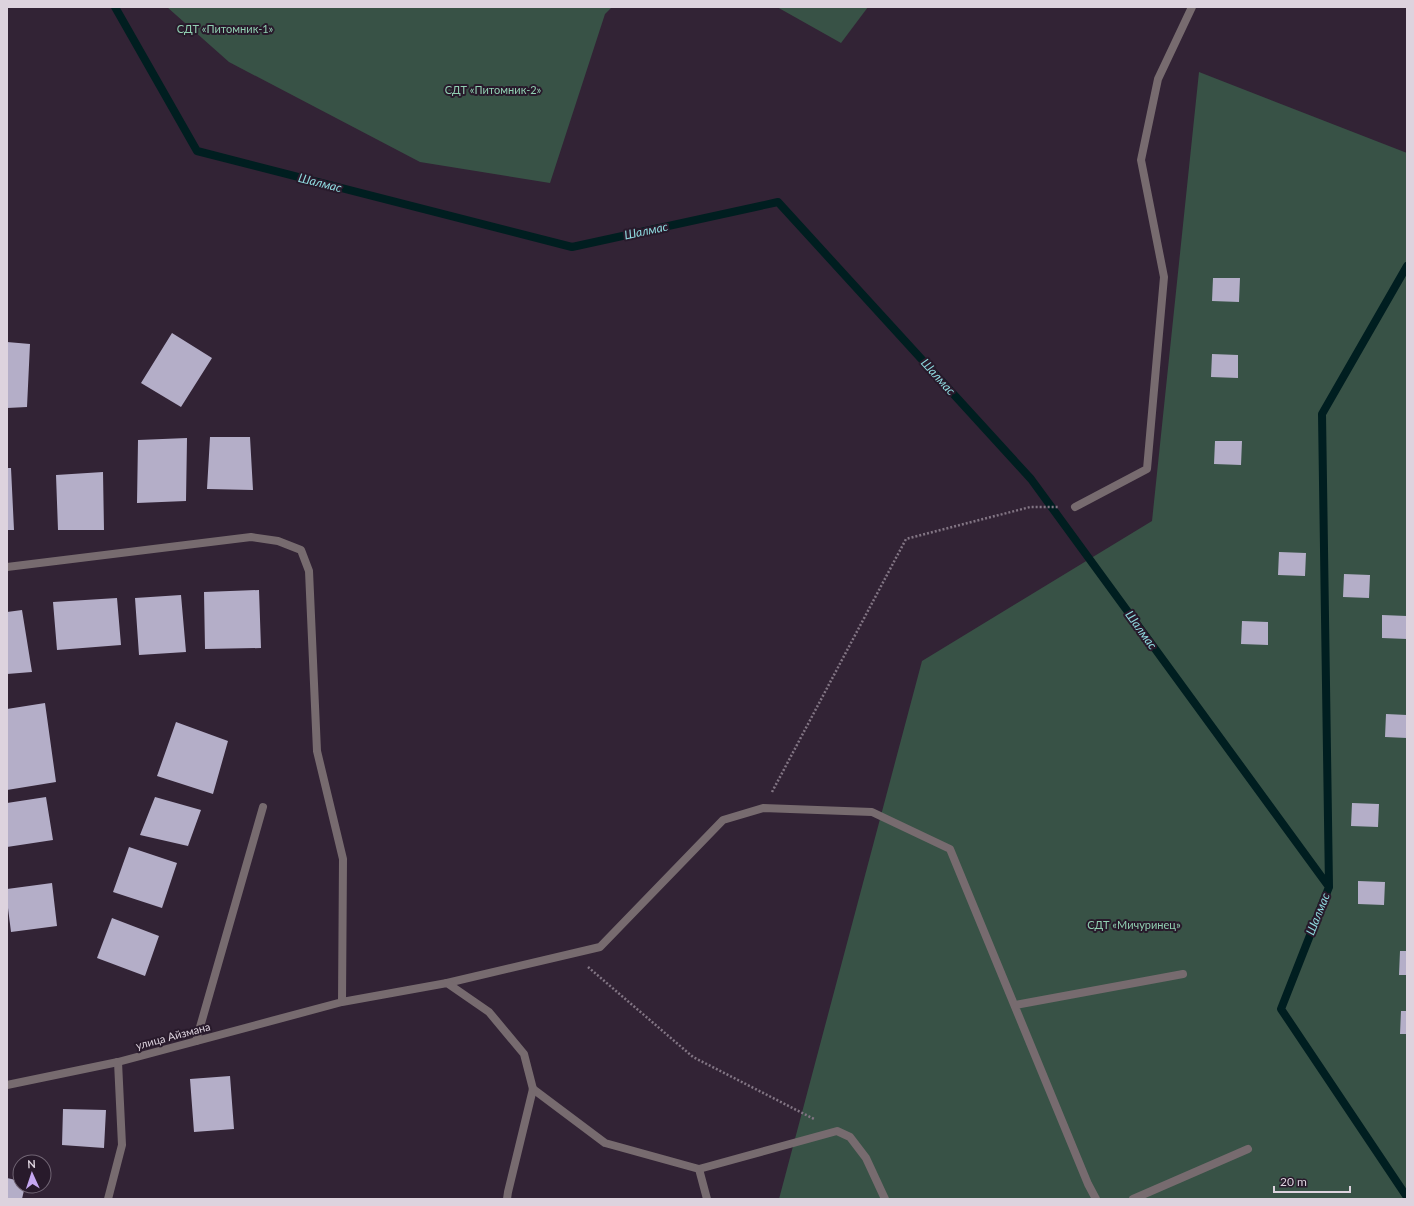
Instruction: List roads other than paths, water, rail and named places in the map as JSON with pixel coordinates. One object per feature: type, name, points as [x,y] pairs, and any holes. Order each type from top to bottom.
[{"type":"street","points":[[1075,507],[1147,469],[1164,277],[1141,160],[1158,79],[1192,7]]},
{"type":"street","points":[[7,567],[251,537],[278,541],[302,550],[309,571],[317,751],[343,859],[342,1002]]},
{"type":"street","points":[[196,1041],[263,807]]},
{"type":"street","name":"улица Айзмана","points":[[7,1084],[118,1062],[342,1002],[447,983],[600,947],[723,820],[763,808],[872,812],[950,849],[1088,1184],[1096,1199]]},
{"type":"street","points":[[1014,1005],[1183,974]]},
{"type":"street","points":[[447,983],[489,1012],[524,1054],[533,1089],[507,1199]]},
{"type":"street","points":[[108,1199],[122,1146],[118,1062]]},
{"type":"street","points":[[533,1089],[605,1143],[699,1169],[837,1131],[850,1136],[866,1158],[885,1199]]},
{"type":"street","points":[[1133,1199],[1248,1150]]},
{"type":"street","points":[[699,1169],[708,1199]]},
{"type":"waterway","name":"Шалмас","points":[[115,7],[197,151],[572,247],[778,202],[1031,479],[1329,887],[1281,1009],[1407,1197]]},
{"type":"waterway","points":[[1329,887],[1322,414],[1407,266]]},
{"type":"park label","name":"СДТ «Питомник-1»","points":[[225,29]]},
{"type":"park label","name":"СДТ «Питомник-2»","points":[[493,90]]},
{"type":"park label","name":"СДТ «Мичуринец»","points":[[1134,925]]}]
